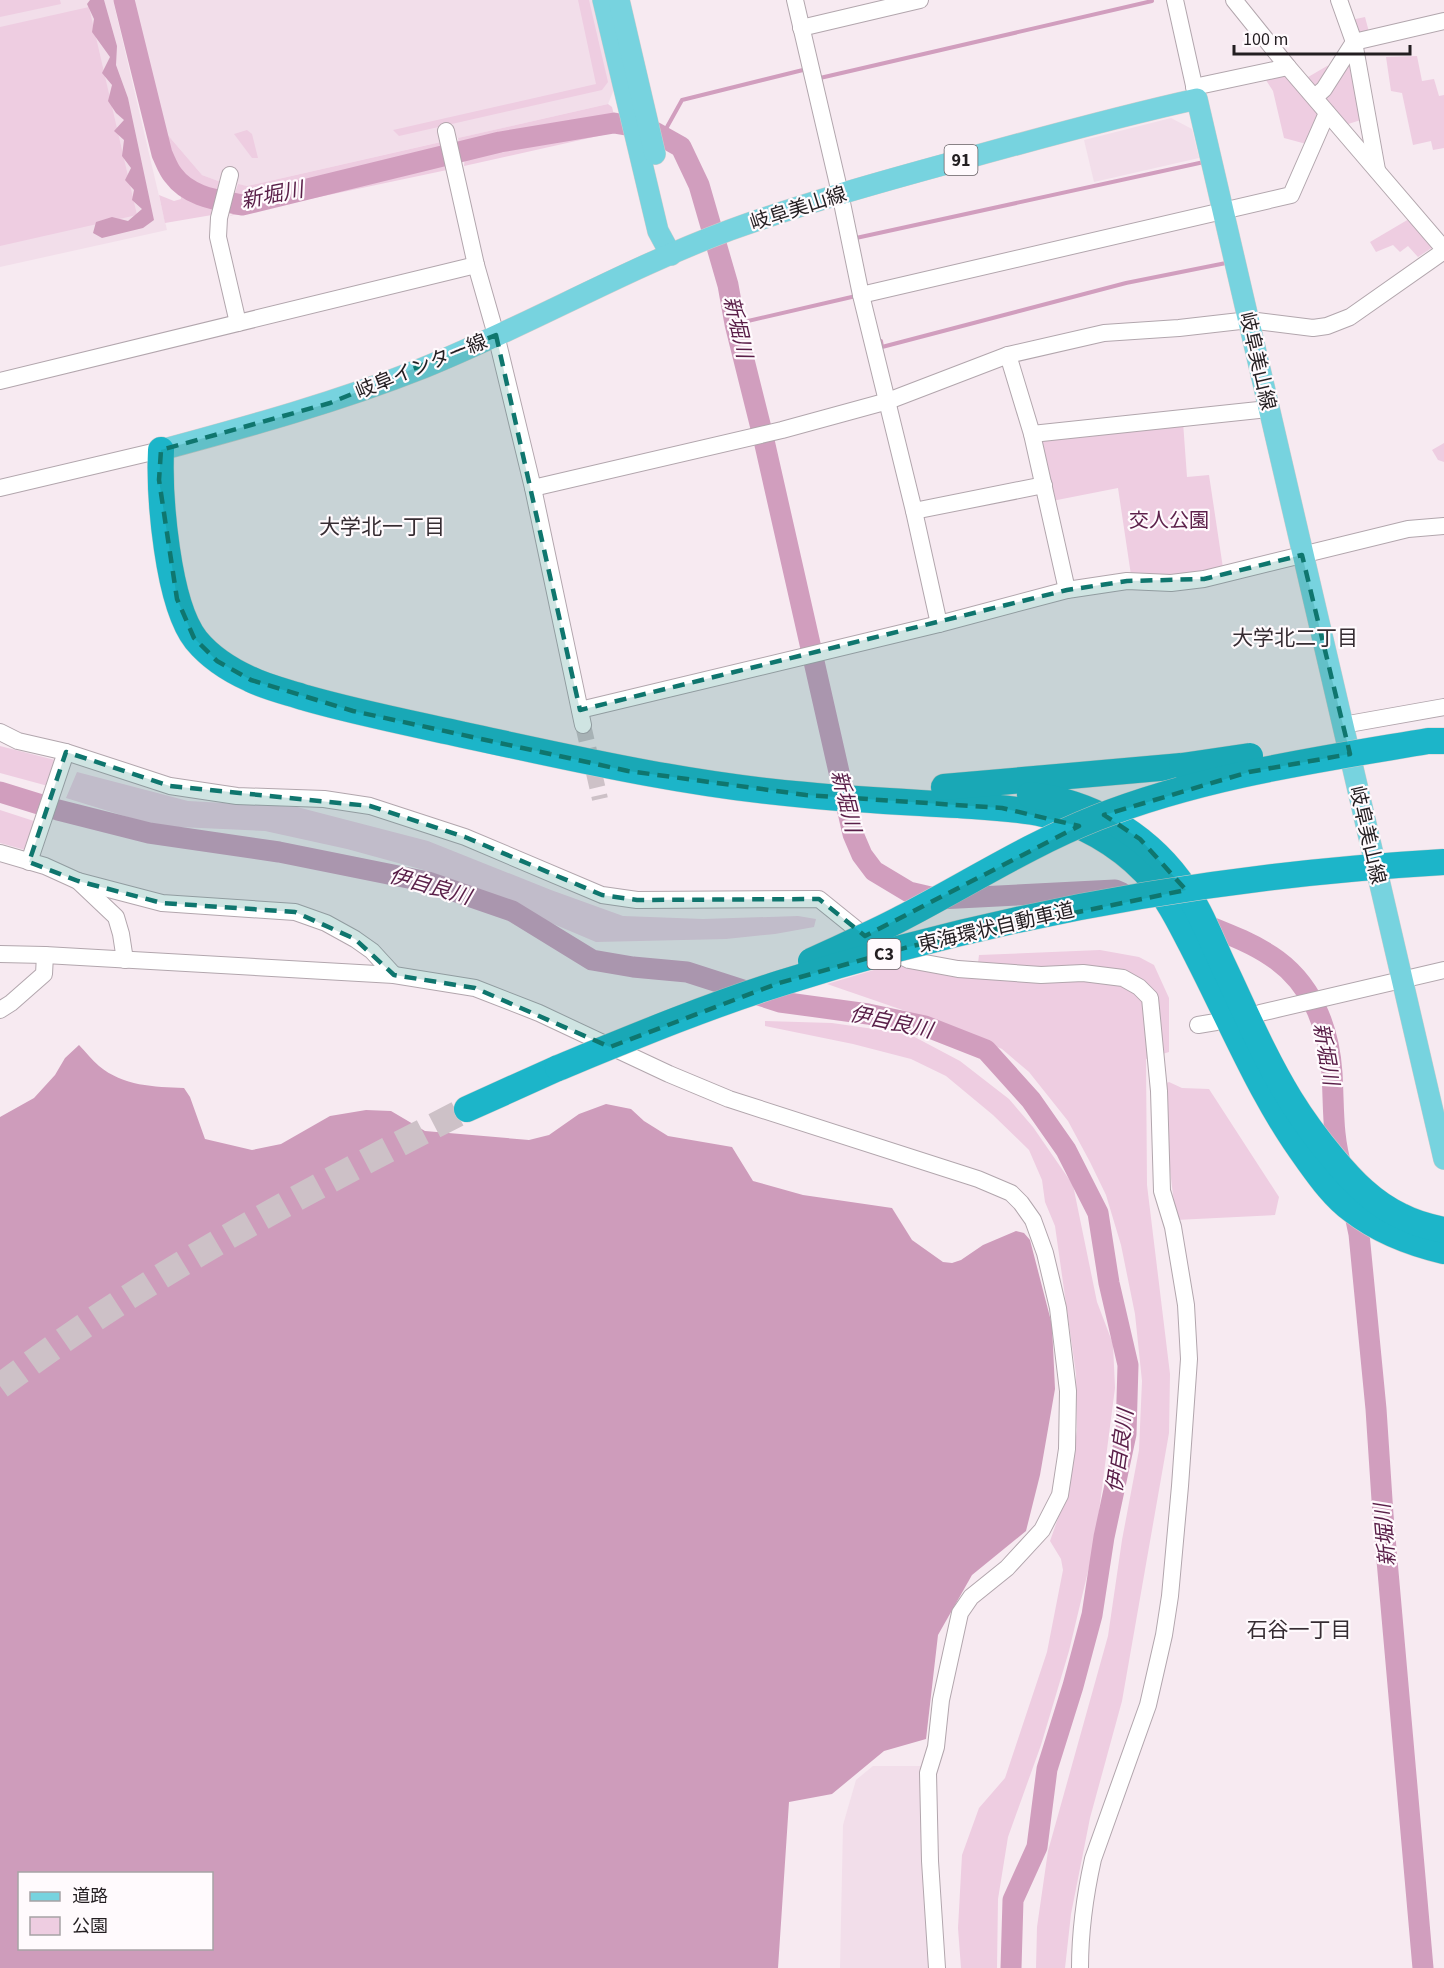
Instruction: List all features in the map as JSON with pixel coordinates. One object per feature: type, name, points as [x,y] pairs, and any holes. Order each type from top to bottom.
[{"type":"highway","points":[[160,450],[159,480],[169,562],[177,599],[194,638],[217,662],[251,680],[353,711],[628,771],[716,786],[869,791],[1043,814],[1083,827],[1117,848],[1146,873],[1219,977],[1284,1089],[1314,1135],[1358,1186],[1401,1216],[1444,1230]]},
{"type":"highway","points":[[869,791],[944,787],[1182,766],[1444,725]]},
{"type":"highway","points":[[724,1003],[900,919],[1047,840],[1094,818],[1134,804],[1249,772],[1428,741],[1444,741]]},
{"type":"highway","points":[[944,787],[1042,797],[1100,813],[1140,839],[1189,885],[1219,977],[1273,1108],[1319,1176],[1348,1208],[1371,1223],[1396,1237],[1444,1251]]},
{"type":"highway","name":"東海環状自動車道","points":[[467,1109],[558,1068],[724,1003],[820,971],[975,930],[1189,885],[1324,871],[1444,862]]},
{"type":"highway","points":[[1189,885],[1444,878]]},
{"type":"main road","points":[[603,0],[671,225],[670,255]]},
{"type":"main road","points":[[619,0],[634,100]]},
{"type":"main road","name":"岐阜美山線","points":[[670,255],[729,231],[840,193],[1086,126],[1195,93],[1444,1159]]},
{"type":"main road","name":"岐阜インター線","points":[[160,450],[330,403],[425,367],[670,255]]},
{"type":"street","points":[[795,0],[861,295],[939,624]]},
{"type":"street","points":[[801,28],[921,0]]},
{"type":"street","points":[[1175,0],[1195,93],[1288,68]]},
{"type":"street","points":[[533,488],[782,430],[888,402],[1008,355],[1104,333],[1249,320],[1313,328],[1327,326],[1350,317],[1444,250],[1288,68],[1234,0]]},
{"type":"street","points":[[1340,0],[1354,42],[1377,171]]},
{"type":"street","points":[[1315,97],[1324,89],[1354,42],[1444,21]]},
{"type":"street","points":[[861,295],[1291,195],[1328,113]]},
{"type":"street","points":[[446,131],[476,265],[496,335],[533,488],[582,718],[1067,590],[1127,580],[1171,583],[1204,579],[1408,529],[1444,526]]},
{"type":"street","points":[[230,175],[219,218],[218,237],[238,323]]},
{"type":"street","points":[[0,381],[476,265]]},
{"type":"street","points":[[1008,355],[1032,434],[1067,590]]},
{"type":"street","points":[[1032,434],[1268,409]]},
{"type":"street","points":[[0,488],[160,450]]},
{"type":"street","points":[[914,511],[1044,485]]},
{"type":"street","points":[[1343,725],[1444,707]]},
{"type":"street","points":[[0,732],[18,741],[65,757],[170,786],[237,796],[324,799],[370,806],[465,837],[602,895],[637,900],[819,899],[871,940],[909,960],[958,969],[1041,975],[1083,973],[1123,978],[1139,987],[1150,998],[1159,1091],[1162,1191],[1173,1227],[1186,1305],[1188,1337],[1189,1359],[1180,1486],[1170,1596],[1164,1635],[1148,1705],[1087,1885],[1080,1938],[1080,1968]]},
{"type":"street","points":[[31,856],[65,757]]},
{"type":"street","points":[[0,854],[31,856],[45,866],[78,881],[162,903],[295,912],[326,923],[356,939],[372,951],[394,975]]},
{"type":"street","points":[[78,881],[116,917],[125,960]]},
{"type":"street","points":[[0,954],[394,975],[475,988],[539,1013],[729,1100],[978,1179],[1011,1193],[1021,1203],[1033,1221],[1045,1253],[1058,1308],[1068,1391],[1067,1449],[1060,1495],[1042,1530],[1007,1569],[970,1597],[960,1613],[941,1700],[936,1747],[928,1773],[930,1862],[937,1968]]},
{"type":"street","points":[[0,1010],[44,974],[45,955]]},
{"type":"street","points":[[1260,1013],[1444,970]]},
{"type":"street","points":[[1198,1025],[1216,1022]]},
{"type":"highlighted area","points":[[496,335],[580,710],[1067,590],[1127,581],[1204,579],[1302,555],[1350,754],[1249,772],[1104,815],[1140,839],[1186,890],[912,946],[779,983],[610,1047],[475,988],[394,975],[355,939],[295,912],[162,903],[78,881],[29,862],[66,752],[170,786],[370,806],[465,837],[602,895],[637,900],[819,899],[865,936],[1079,826],[1002,808],[806,795],[628,771],[353,711],[251,680],[217,661],[194,638],[177,599],[159,480],[161,450],[330,403]]},
{"type":"shaded area","points":[[0,0],[113,0],[167,230],[0,267]]},
{"type":"shaded area","points":[[90,0],[104,0],[117,46],[116,65],[128,98],[154,220],[143,228],[102,238],[93,233],[96,222],[112,217],[128,221],[142,209],[132,200],[134,190],[125,180],[131,168],[122,156],[124,140],[114,131],[124,120],[108,101],[112,85],[102,73],[110,57],[92,32],[94,19],[87,4]]},
{"type":"shaded area","points":[[134,0],[595,0],[615,87],[608,104],[247,186],[221,182],[202,175],[166,133]]},
{"type":"shaded area","points":[[1171,118],[1192,129],[1199,158],[1094,182],[1084,140]]},
{"type":"shaded area","points":[[79,1045],[99,1066],[118,1078],[150,1086],[184,1088],[190,1097],[205,1139],[252,1150],[281,1144],[330,1116],[366,1110],[391,1111],[425,1131],[529,1140],[549,1135],[579,1114],[606,1104],[631,1109],[644,1121],[668,1136],[732,1147],[753,1181],[803,1195],[892,1208],[912,1240],[943,1262],[952,1263],[961,1260],[983,1245],[1016,1231],[1024,1233],[1030,1240],[1052,1325],[1055,1389],[1040,1475],[1026,1531],[972,1575],[938,1635],[926,1739],[884,1751],[832,1794],[789,1802],[778,1968],[0,1968],[0,1117],[34,1098],[55,1075],[65,1058]]},
{"type":"shaded area","points":[[873,1766],[922,1766],[930,1968],[840,1968],[843,1825],[856,1780]]},
{"type":"green space","points":[[0,0],[60,0],[61,4],[0,17]]},
{"type":"green space","points":[[578,0],[589,0],[608,82],[602,90],[399,136],[393,130],[596,84]]},
{"type":"green space","points":[[89,7],[137,215],[0,246],[0,27]]},
{"type":"green space","points":[[1365,17],[1369,32],[1356,33],[1351,20]]},
{"type":"green space","points":[[1351,51],[1364,119],[1345,125],[1323,95]]},
{"type":"green space","points":[[1417,56],[1422,81],[1434,79],[1439,96],[1444,95],[1444,148],[1433,150],[1431,141],[1413,145],[1402,93],[1391,91],[1386,57]]},
{"type":"green space","points":[[1335,64],[1320,88],[1312,90],[1303,80],[1327,66]]},
{"type":"green space","points":[[1291,75],[1321,110],[1310,145],[1284,138],[1273,91],[1264,77]]},
{"type":"green space","points":[[608,104],[612,107],[615,119],[459,147],[458,138]]},
{"type":"green space","points":[[615,125],[616,132],[464,166],[465,155]]},
{"type":"green space","points":[[247,130],[252,134],[258,158],[252,158],[234,134]]},
{"type":"green space","points":[[166,133],[202,175],[221,182],[212,215],[165,223],[159,195],[174,201],[181,199],[180,171],[158,139]]},
{"type":"green space","points":[[441,142],[443,152],[242,201],[233,198],[238,184],[247,186]]},
{"type":"green space","points":[[445,160],[447,170],[229,216],[245,208]]},
{"type":"green space","points":[[1409,219],[1433,247],[1418,257],[1408,246],[1400,252],[1393,245],[1376,252],[1370,242]]},
{"type":"green space","name":"交人公園","points":[[1183,422],[1187,477],[1209,475],[1223,568],[1192,575],[1131,575],[1118,488],[1052,501],[1038,437]]},
{"type":"green space","points":[[1444,443],[1444,462],[1438,460],[1432,450]]},
{"type":"green space","points":[[0,746],[55,760],[48,786],[0,773]]},
{"type":"green space","points":[[77,772],[188,801],[297,807],[428,841],[623,916],[703,919],[798,916],[816,919],[814,927],[775,934],[726,939],[596,942],[431,872],[347,849],[265,831],[157,826],[66,798]]},
{"type":"green space","points":[[0,810],[37,822],[29,851],[0,843]]},
{"type":"green space","points":[[1100,950],[1139,957],[1154,965],[1169,998],[1169,1052],[1146,1059],[1147,1185],[1170,1374],[1169,1433],[1122,1701],[1090,1818],[1071,1914],[1065,1968],[1036,1968],[1037,1927],[1048,1851],[1108,1636],[1122,1540],[1139,1450],[1142,1381],[1135,1314],[1121,1245],[1106,1195],[1090,1162],[1068,1121],[1029,1072],[1002,1049],[952,1027],[827,984],[894,964],[956,973],[976,979],[979,955]]},
{"type":"green space","points":[[765,1021],[832,1023],[909,1034],[960,1061],[1009,1099],[1033,1127],[1073,1185],[1097,1302],[1113,1344],[1115,1388],[1095,1542],[1069,1651],[1041,1745],[1008,1837],[998,1899],[997,1968],[961,1968],[958,1928],[962,1855],[979,1808],[1005,1778],[1047,1652],[1063,1570],[1061,1559],[1050,1541],[1069,1487],[1077,1430],[1076,1374],[1055,1226],[1045,1202],[1042,1180],[1029,1150],[993,1115],[946,1076],[911,1059],[853,1044],[765,1026]]},
{"type":"green space","points":[[1169,1082],[1182,1088],[1209,1089],[1279,1197],[1275,1215],[1176,1220],[1160,1086]]},
{"type":"waterway","name":"新堀川","points":[[124,0],[162,154],[173,175],[180,182],[195,193],[213,199],[242,205],[500,142],[614,123],[649,129],[681,147],[699,185],[728,285],[735,324],[763,436],[853,834],[862,855],[874,871],[909,892],[939,899],[1115,890],[1122,893]]},
{"type":"waterway","points":[[817,76],[820,78],[1152,1]]},
{"type":"waterway","points":[[662,136],[682,100],[803,70],[807,72]]},
{"type":"waterway","points":[[856,239],[1204,162]]},
{"type":"waterway","points":[[881,341],[882,347],[1126,283],[1226,263]]},
{"type":"waterway","points":[[735,324],[856,296]]},
{"type":"waterway","name":"伊自良川","points":[[0,792],[58,810],[149,833],[279,852],[428,882],[512,911],[592,960],[633,967],[687,972],[780,1002],[868,1014],[925,1026],[986,1050],[1031,1100],[1066,1150],[1098,1213],[1109,1283],[1128,1365],[1126,1434],[1104,1537],[1092,1615],[1047,1769],[1037,1847],[1013,1900],[1011,1968]]},
{"type":"waterway","name":"新堀川","points":[[1196,921],[1244,941],[1271,956],[1285,967],[1307,992],[1327,1039],[1332,1073],[1335,1133],[1342,1168]]},
{"type":"waterway","name":"新堀川","points":[[1352,1201],[1359,1234],[1376,1409],[1383,1515],[1423,1968]]},
{"type":"tunnel","points":[[583,725],[600,799]]},
{"type":"tunnel","points":[[0,1386],[101,1315],[201,1252],[467,1109]]},
{"type":"district","name":"大学北一丁目","points":[[382,527]]},
{"type":"district","name":"大学北二丁目","points":[[1295,638]]},
{"type":"district","name":"石谷一丁目","points":[[1299,1630]]}]
